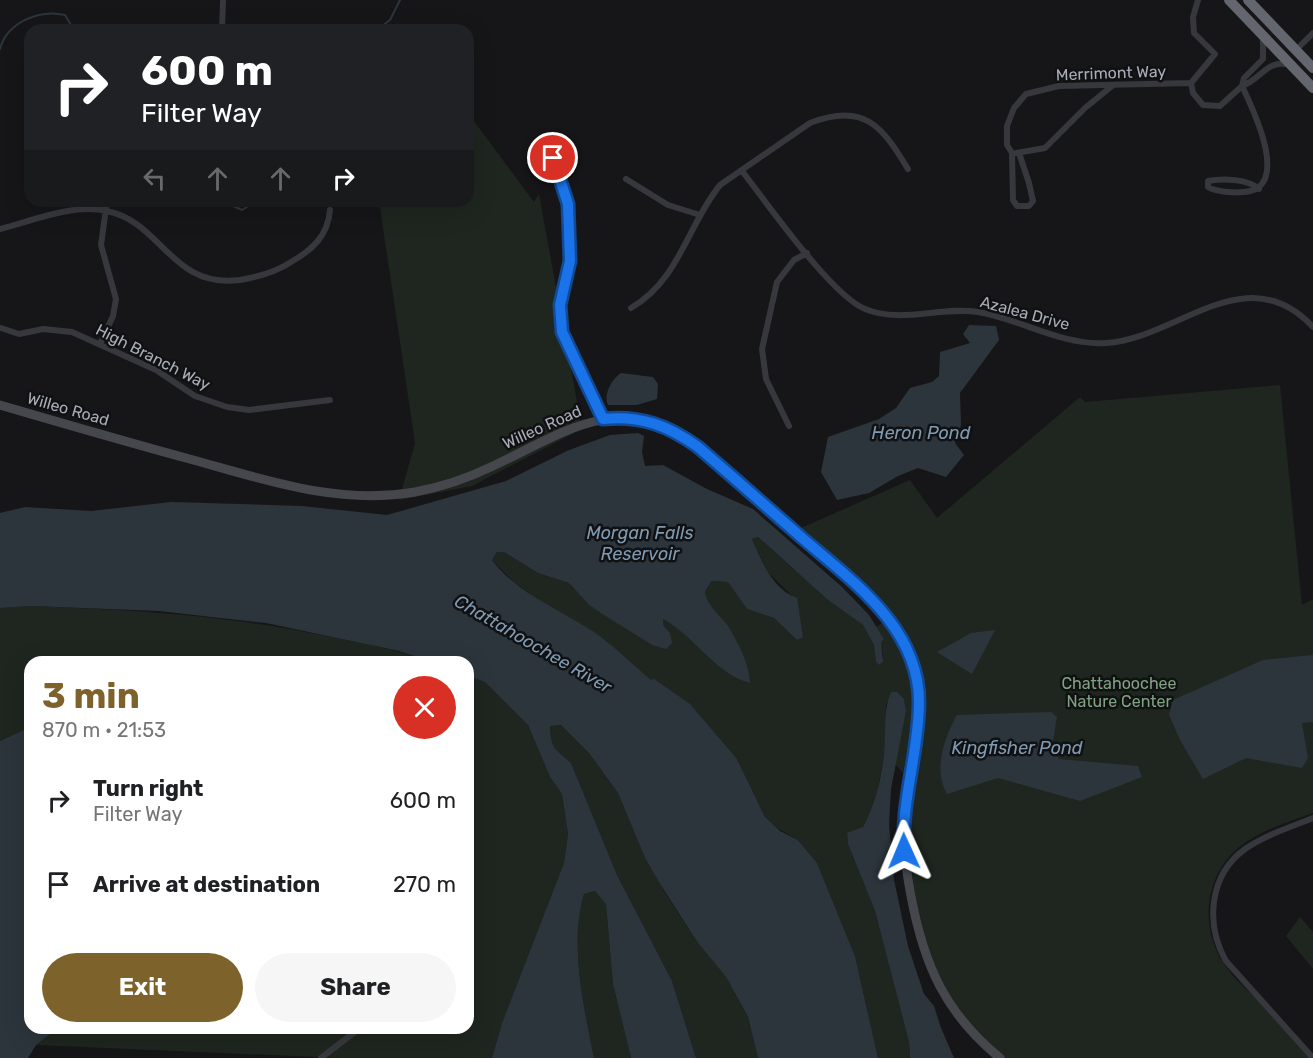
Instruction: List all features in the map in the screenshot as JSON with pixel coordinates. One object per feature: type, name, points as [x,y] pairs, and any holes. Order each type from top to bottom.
[{"type":"highway","points":[[1229,0],[1313,88]]},
{"type":"highway","points":[[1248,0],[1313,68]]},
{"type":"street","points":[[222,24],[223,0]]},
{"type":"street","points":[[1191,0],[1197,3],[1194,33],[1215,54],[1191,83],[1196,98],[1209,107],[1224,103],[1242,86],[1250,83],[1273,64],[1292,66]]},
{"type":"street","points":[[1296,50],[1313,33]]},
{"type":"street","points":[[1259,189],[1249,183],[1219,179],[1208,181],[1209,189],[1241,193],[1259,189],[1267,176],[1261,130],[1242,86],[1244,78],[1263,59],[1262,35]]},
{"type":"street","name":"Merrimont Way","points":[[1015,153],[1007,145],[1007,126],[1014,108],[1026,94],[1059,86],[1191,83]]},
{"type":"street","points":[[1015,153],[1045,148],[1085,108],[1113,85]]},
{"type":"street","points":[[631,308],[644,300],[675,266],[700,215],[720,185],[810,123],[827,117],[845,115],[865,119],[883,131],[908,170]]},
{"type":"street","points":[[552,148],[568,204],[570,261],[560,305],[562,332],[603,419]]},
{"type":"street","points":[[1015,153],[1032,198],[1029,206],[1025,208],[1017,206],[1013,200],[1015,153]]},
{"type":"street","name":"Azalea Drive","points":[[742,171],[842,293],[865,309],[884,314],[978,312],[1075,341],[1104,344],[1135,338],[1230,299],[1247,298],[1274,302],[1292,310],[1313,327]]},
{"type":"street","points":[[626,179],[668,205],[700,215]]},
{"type":"street","points":[[100,344],[112,316],[116,299],[101,245],[106,207]]},
{"type":"street","points":[[0,230],[77,210],[105,210],[131,221],[193,273],[207,280],[223,282],[268,273],[304,254],[323,235],[329,223],[330,210]]},
{"type":"street","points":[[789,426],[766,379],[762,348],[777,282],[794,260],[807,253]]},
{"type":"street","name":"High Branch Way","points":[[1,328],[20,334],[43,328],[64,329],[156,370],[195,396],[227,407],[249,410],[330,400]]},
{"type":"street","name":"Willeo Road","points":[[0,405],[283,485],[322,493],[366,496],[403,494],[450,483],[492,467],[582,423],[603,419],[651,421],[687,439],[875,601],[896,629],[913,662],[918,684],[917,728],[905,801],[903,835],[905,865],[918,928],[934,978],[950,1006],[972,1032],[1000,1058]]},
{"type":"street","points":[[1313,818],[1257,842],[1238,855],[1221,879],[1212,914],[1217,942],[1226,961],[1313,1058]]},
{"type":"street","points":[[321,1058],[352,1034]]},
{"type":"green space","points":[[474,121],[534,202],[539,194],[582,429],[472,486],[399,500],[415,443],[380,207],[474,207]]},
{"type":"green space","name":"Chattahoochee Nature Center","points":[[1280,385],[1302,605],[1313,599],[1313,813],[1261,833],[1232,854],[1221,868],[1214,884],[1209,918],[1211,936],[1217,953],[1227,968],[1277,1018],[1311,1058],[999,1058],[950,996],[938,973],[924,934],[914,888],[909,820],[921,745],[924,706],[921,669],[915,652],[906,638],[877,606],[792,532],[910,480],[937,518],[1080,397],[1085,402]]},
{"type":"green space","points":[[758,537],[792,568],[863,625],[874,645],[876,662],[879,665],[883,656],[881,643],[884,639],[876,627],[884,622],[905,662],[910,679],[912,712],[903,773],[895,764],[906,711],[904,699],[886,704],[884,752],[875,798],[863,827],[847,834],[848,844],[875,911],[909,1042],[910,1058],[878,1058],[855,956],[817,863],[798,840],[772,825],[765,817],[737,759],[594,633],[544,604],[514,582],[492,560],[497,552],[504,552],[538,573],[569,583],[589,605],[652,645],[670,633],[663,625],[663,619],[679,627],[719,664],[747,683],[743,658],[736,640],[712,608],[705,591],[712,581],[728,582],[747,609],[774,618],[797,640],[793,597],[767,571],[752,539]]},
{"type":"green space","points":[[32,606],[216,618],[290,629],[413,656],[24,656],[24,730],[0,741],[0,608]]},
{"type":"green space","points":[[474,678],[485,682],[528,725],[550,777],[562,794],[568,834],[564,863],[502,1023],[492,1058],[340,1058],[36,1045],[50,1034],[474,1034]]},
{"type":"green space","points":[[561,725],[589,753],[618,793],[645,858],[665,893],[698,943],[726,977],[748,1018],[758,1058],[696,1058],[672,981],[617,875],[571,763],[558,751],[551,740],[550,726]]},
{"type":"green space","points":[[596,891],[606,904],[613,984],[631,1058],[594,1058],[580,976],[578,934],[584,894]]},
{"type":"green space","points":[[1300,917],[1313,932],[1313,969],[1286,936]]},
{"type":"water","name":"Heron Pond","points":[[969,325],[996,326],[999,340],[960,393],[961,425],[955,443],[964,455],[946,477],[918,468],[898,476],[869,493],[837,500],[821,472],[828,437],[879,419],[896,408],[910,388],[932,382],[939,376],[940,352],[970,343],[963,334]]},
{"type":"water","points":[[621,373],[653,377],[658,384],[657,399],[637,405],[608,405],[609,387]]},
{"type":"water","name":"Morgan Falls Reservoir","points":[[638,433],[644,436],[642,452],[645,466],[663,465],[707,489],[753,509],[842,587],[869,615],[884,639],[881,643],[883,662],[879,665],[876,662],[874,645],[863,625],[827,599],[758,537],[752,539],[774,581],[788,594],[797,598],[803,637],[797,640],[774,618],[747,609],[728,582],[712,581],[705,591],[706,597],[730,629],[742,651],[750,683],[738,679],[716,664],[684,634],[663,619],[663,625],[670,633],[672,643],[666,649],[652,645],[589,605],[569,583],[538,573],[504,552],[497,552],[492,560],[502,572],[526,592],[594,632],[651,680],[654,679],[690,704],[737,759],[765,817],[780,831],[798,840],[817,863],[855,956],[878,1058],[758,1058],[748,1017],[726,977],[698,943],[660,884],[645,858],[618,793],[589,753],[561,725],[550,726],[551,740],[558,751],[571,763],[617,875],[672,981],[696,1058],[631,1058],[613,984],[606,904],[595,891],[584,894],[578,934],[580,976],[594,1058],[492,1058],[502,1023],[564,863],[568,834],[562,794],[550,777],[528,725],[485,682],[474,678],[474,656],[414,656],[266,623],[159,611],[32,606],[0,608],[0,513],[25,507],[91,511],[171,502],[302,506],[387,515],[506,481],[569,450],[610,435]]},
{"type":"water","points":[[995,630],[972,674],[937,652],[971,633]]},
{"type":"water","points":[[1313,655],[1313,722],[1302,723],[1308,758],[1302,768],[1246,758],[1203,779],[1180,740],[1169,715],[1173,700],[1263,660]]},
{"type":"water","points":[[891,692],[897,692],[904,699],[906,711],[891,789],[889,825],[894,880],[908,946],[924,994],[934,1006],[954,1058],[910,1058],[909,1042],[875,911],[848,844],[847,833],[863,827],[880,781],[885,744],[885,721]]},
{"type":"water","name":"Kingfisher Pond","points":[[1051,712],[1057,717],[1052,747],[1059,759],[1138,766],[1142,777],[1080,801],[998,778],[947,794],[941,775],[942,754],[957,715]]},
{"type":"water","points":[[24,730],[24,1034],[50,1034],[36,1045],[28,1058],[0,1058],[0,741]]},
{"type":"waterway","points":[[385,24],[390,20],[400,0]]},
{"type":"waterway","points":[[0,49],[10,31],[35,16],[65,15],[70,24]]},
{"type":"waterway","points":[[235,207],[242,210],[247,207]]},
{"type":"route","points":[[553,158],[566,192],[570,249],[570,261],[563,282],[560,324],[568,349],[589,386],[603,419],[629,418],[651,421],[669,428],[698,447],[875,601],[903,641],[913,662],[919,701],[916,737],[903,819],[904,851]]},
{"type":"water label","name":"Chattahoochee River","points":[[533,644]]}]
